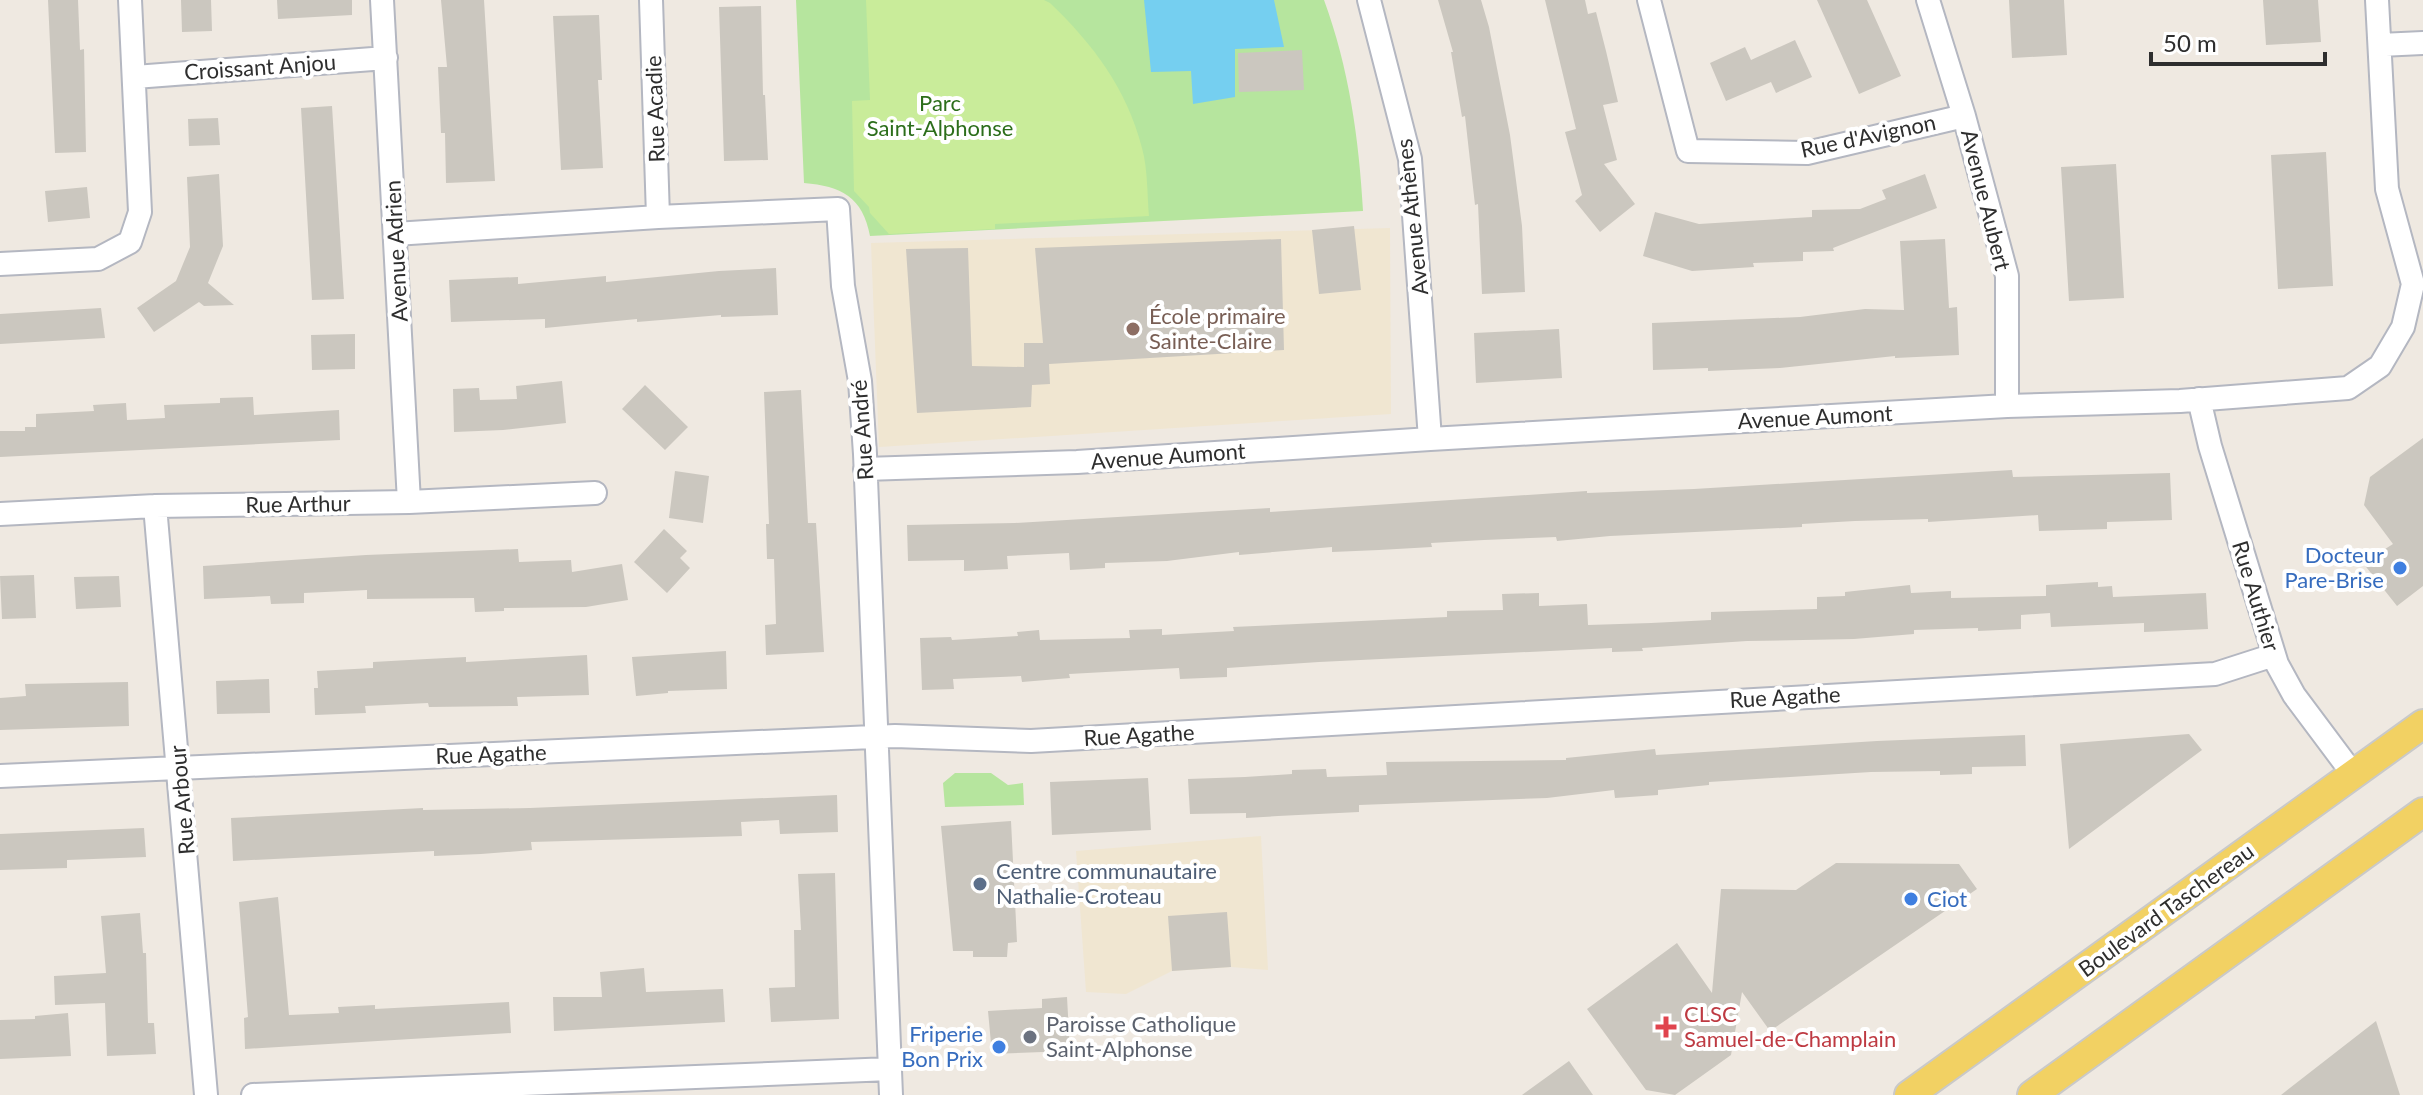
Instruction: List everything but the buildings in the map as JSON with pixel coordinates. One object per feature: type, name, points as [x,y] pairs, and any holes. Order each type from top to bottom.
[{"type":"main road","name":"Boulevard Taschereau","points":[[1909,1095],[2423,724]]},
{"type":"main road","points":[[2032,1095],[2423,812]]},
{"type":"street","points":[[0,264],[98,259],[130,242],[140,212],[130,0]]},
{"type":"street","name":"Avenue Adrien","points":[[382,0],[409,502]]},
{"type":"street","name":"Rue Acadie","points":[[651,0],[658,217]]},
{"type":"street","name":"Avenue Athènes","points":[[1369,0],[1410,159],[1430,439]]},
{"type":"street","name":"Rue d'Avignon","points":[[1649,0],[1688,151],[1807,153],[1964,116]]},
{"type":"street","name":"Avenue Aubert","points":[[1928,0],[1964,116],[2007,276],[2007,406]]},
{"type":"street","name":"Avenue Aumont","points":[[865,469],[1077,462],[1430,439],[2007,406],[2199,399],[2348,388],[2380,366],[2403,327],[2413,284],[2387,189],[2377,0]]},
{"type":"street","points":[[2380,45],[2423,43]]},
{"type":"street","name":"Croissant Anjou","points":[[135,77],[386,58]]},
{"type":"street","name":"Rue André","points":[[395,234],[838,209],[843,286],[860,381],[889,989],[891,1095]]},
{"type":"street","name":"Rue Authier","points":[[2199,399],[2210,446],[2274,655],[2294,695],[2353,774]]},
{"type":"street","name":"Rue Arthur","points":[[0,514],[155,506],[409,502],[595,493]]},
{"type":"street","name":"Rue Arbour","points":[[155,506],[206,1095]]},
{"type":"street","name":"Rue Agathe","points":[[0,776],[895,736],[1031,741],[2192,675],[2228,671],[2274,655]]},
{"type":"street","points":[[253,1095],[890,1069]]},
{"type":"shaded area","name":"École primaire Sainte-Claire","points":[[1390,228],[1391,414],[879,447],[871,243]]},
{"type":"shaded area","points":[[1261,836],[1268,970],[1231,967],[1172,971],[1126,994],[1086,992],[1076,851]]},
{"type":"green space","name":"Parc Saint-Alphonse","points":[[796,0],[1324,0],[1340,52],[1351,104],[1363,211],[870,236],[862,212],[848,196],[829,187],[804,183]]},
{"type":"green space","points":[[866,0],[1044,0],[1050,3],[1094,51],[1127,106],[1144,156],[1149,216],[995,224],[995,229],[889,234],[854,191],[852,101],[870,100]]},
{"type":"green space","points":[[955,773],[991,773],[1008,785],[1023,783],[1024,805],[945,807],[943,783]]},
{"type":"water","points":[[1144,0],[1274,0],[1284,47],[1235,49],[1235,97],[1193,104],[1191,71],[1151,72]]},
{"type":"place","name":"École primaire Sainte-Claire","points":[[1133,329]]},
{"type":"place","name":"Docteur Pare-Brise","points":[[2400,568]]},
{"type":"place","name":"Centre communautaire Nathalie-Croteau","points":[[980,884]]},
{"type":"place","name":"Ciot","points":[[1911,899]]},
{"type":"place","name":"CLSC Samuel-de-Champlain","points":[[1666,1027]]},
{"type":"place","name":"Paroisse Catholique Saint-Alphonse","points":[[1030,1037]]},
{"type":"place","name":"Friperie Bon Prix","points":[[999,1047]]}]
